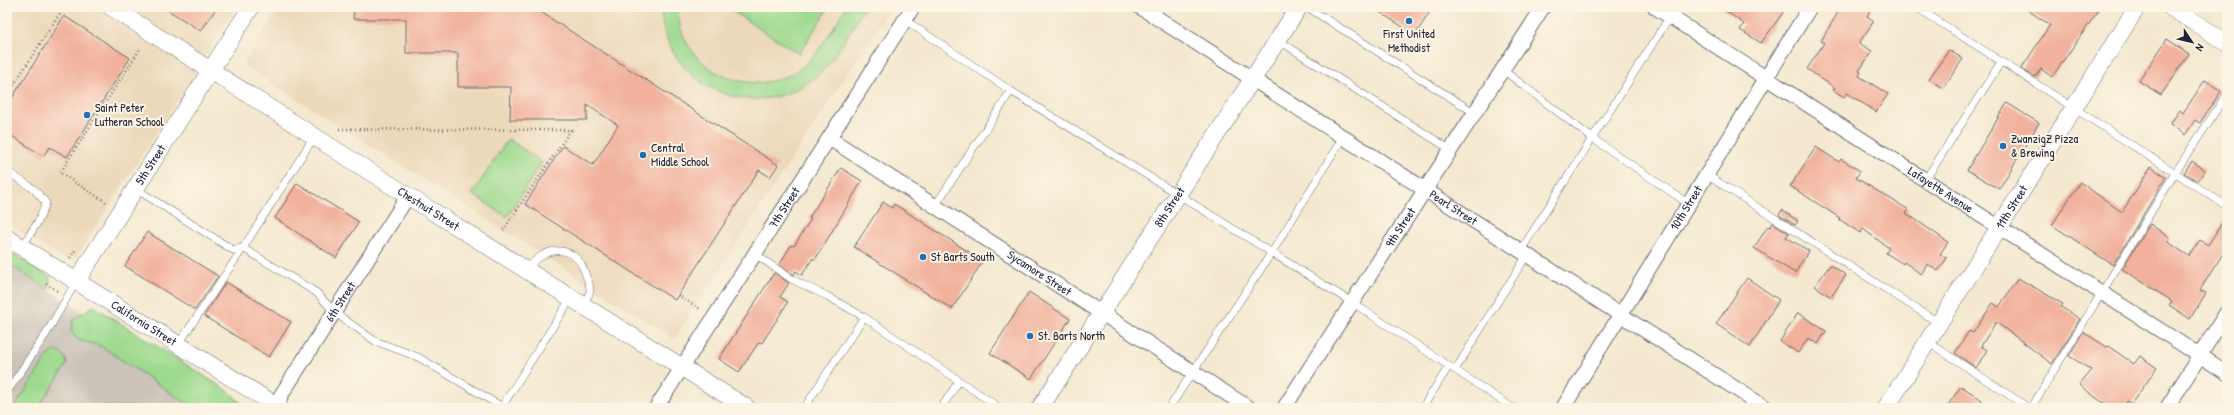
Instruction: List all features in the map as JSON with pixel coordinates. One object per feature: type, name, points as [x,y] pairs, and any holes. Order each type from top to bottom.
[{"type":"street","name":"Chestnut Street","points":[[112,7],[408,196],[683,366],[747,408]]},
{"type":"street","name":"5th Street","points":[[76,282],[251,7]]},
{"type":"street","name":"7th Street","points":[[656,408],[913,7]]},
{"type":"street","name":"Pearl Street","points":[[1140,7],[1158,12],[1253,79],[1621,314],[1750,404],[1766,408]]},
{"type":"street","name":"8th Street","points":[[1040,408],[1299,7]]},
{"type":"street","name":"9th Street","points":[[1284,408],[1543,7]]},
{"type":"street","name":"Lafayette Avenue","points":[[1655,7],[1673,12],[1767,78],[2227,373]]},
{"type":"street","name":"10th Street","points":[[1563,408],[1810,7]]},
{"type":"street","name":"11th Street","points":[[1886,408],[2137,7]]},
{"type":"street","points":[[2170,7],[2227,43]]},
{"type":"street","name":"Sycamore Street","points":[[829,138],[1249,408]]},
{"type":"street","name":"6th Street","points":[[276,407],[334,312],[408,196]]},
{"type":"street","name":"California Street","points":[[7,238],[276,407]]},
{"type":"street","points":[[2166,408],[2227,312]]},
{"type":"lane","points":[[1307,7],[1475,113]]},
{"type":"lane","points":[[1916,7],[2227,206]]},
{"type":"lane","points":[[1422,408],[1452,368],[1592,138],[1673,12]]},
{"type":"lane","points":[[905,20],[1011,91],[1353,303],[1513,408]]},
{"type":"lane","points":[[1278,40],[1452,150]]},
{"type":"lane","points":[[1926,179],[2001,62]]},
{"type":"lane","points":[[1503,70],[1592,138],[1689,204]]},
{"type":"lane","points":[[935,206],[1011,91]]},
{"type":"lane","points":[[1927,342],[2030,408],[2175,173],[2227,94]]},
{"type":"lane","points":[[178,345],[243,248],[314,136]]},
{"type":"lane","points":[[1169,408],[1272,252],[1343,137]]},
{"type":"lane","points":[[7,171],[35,190],[46,203],[39,220],[22,247]]},
{"type":"lane","points":[[1706,176],[1939,324]]},
{"type":"lane","points":[[135,189],[233,250],[243,248],[317,293],[334,312],[375,341],[418,357],[503,408],[577,301],[590,290],[585,271],[578,258],[567,251],[548,252],[535,259],[527,270]]},
{"type":"lane","points":[[755,254],[793,280],[827,296],[864,317],[1000,408]]},
{"type":"lane","points":[[7,392],[46,334],[76,282]]},
{"type":"lane","points":[[804,408],[864,317]]},
{"type":"lane","points":[[941,408],[959,381]]},
{"type":"path","points":[[7,95],[64,7]]},
{"type":"path","points":[[106,202],[60,173],[140,49]]},
{"type":"path","points":[[339,129],[571,130],[502,232]]},
{"type":"path","points":[[678,295],[700,309]]},
{"type":"shaded area","name":"Saint Peter Lutheran School","points":[[7,7],[237,7],[76,258],[64,259],[7,223]]},
{"type":"shaded area","points":[[280,7],[891,7],[675,339],[243,65]]},
{"type":"shaded area","points":[[7,264],[235,408],[7,408]]},
{"type":"green space","points":[[650,7],[678,7],[681,28],[689,46],[701,61],[716,72],[734,80],[754,83],[774,81],[793,73],[802,67],[817,52],[846,7],[865,7],[840,48],[818,75],[809,82],[785,94],[761,99],[736,97],[714,89],[694,76],[677,58],[666,36],[661,10],[659,13]]},
{"type":"green space","points":[[726,7],[829,7],[799,54]]},
{"type":"green space","points":[[508,139],[542,162],[507,217],[472,194]]},
{"type":"green space","points":[[7,250],[50,277],[49,290],[7,263]]},
{"type":"green space","points":[[93,306],[231,393],[239,401],[241,408],[194,408],[101,346],[78,340],[71,332],[73,320]]},
{"type":"green space","points":[[56,351],[63,355],[67,364],[38,408],[14,408],[50,353]]},
{"type":"building","points":[[163,7],[217,7],[201,31]]},
{"type":"building","name":"Central Middle School","points":[[354,7],[533,7],[778,165],[770,177],[759,170],[675,300],[525,204],[563,146],[593,165],[618,125],[587,105],[587,120],[510,120],[511,87],[458,87],[458,53],[406,53],[406,19],[353,19]]},
{"type":"building","name":"First United Methodist","points":[[1372,7],[1433,7],[1415,35]]},
{"type":"building","points":[[1720,7],[1787,7],[1761,43],[1740,30],[1744,24]]},
{"type":"building","points":[[1841,7],[1873,7],[1867,16],[1874,21],[1859,43],[1872,51],[1859,71],[1861,72],[1859,76],[1888,94],[1876,112],[1847,93],[1844,97],[1833,90],[1835,88],[1807,69],[1824,43],[1821,41]]},
{"type":"building","points":[[2023,7],[2101,7],[2052,77],[2041,69],[2035,77],[2021,69],[2050,25]]},
{"type":"building","points":[[64,16],[130,58],[67,157],[50,147],[43,156],[7,133],[7,106]]},
{"type":"building","points":[[2167,39],[2189,54],[2161,95],[2139,81]]},
{"type":"building","points":[[1949,50],[1963,59],[1943,88],[1929,79]]},
{"type":"building","points":[[2205,80],[2221,91],[2200,123],[2195,120],[2185,135],[2170,124],[2180,110],[2183,113]]},
{"type":"building","name":"ZwanzigZ Pizza & Brewing","points":[[2007,103],[2039,123],[1999,189],[1967,170]]},
{"type":"building","points":[[1816,147],[1839,162],[1841,159],[1860,171],[1856,178],[1909,210],[1906,213],[1948,242],[1940,254],[1947,258],[1938,271],[1928,264],[1921,274],[1904,262],[1903,264],[1886,253],[1889,248],[1863,229],[1860,233],[1839,219],[1840,218],[1790,186]]},
{"type":"building","points":[[2192,161],[2205,170],[2198,181],[2184,173]]},
{"type":"building","points":[[2151,167],[2166,177],[2113,265],[2052,225],[2080,182],[2122,212]]},
{"type":"building","points":[[841,168],[862,181],[815,260],[813,258],[802,275],[796,271],[794,275],[779,265],[791,245],[794,246],[811,219],[809,218]]},
{"type":"building","points":[[297,183],[359,222],[336,258],[275,218]]},
{"type":"building","name":"St Barts South","points":[[883,202],[892,208],[894,204],[983,261],[952,309],[854,247]]},
{"type":"building","points":[[1782,210],[1798,221],[1795,225],[1779,215]]},
{"type":"building","points":[[2227,215],[2227,247],[2200,290],[2206,293],[2190,319],[2169,305],[2172,301],[2122,269],[2150,224],[2170,238],[2168,242],[2189,256],[2200,240],[2208,245]]},
{"type":"building","points":[[1773,223],[1789,233],[1786,237],[1809,251],[1795,273],[1754,248],[1768,226],[1770,227]]},
{"type":"building","points":[[147,232],[218,276],[195,310],[125,266]]},
{"type":"building","points":[[1830,265],[1846,275],[1831,297],[1815,286]]},
{"type":"building","points":[[774,273],[789,283],[780,297],[788,302],[762,343],[759,342],[739,372],[719,359]]},
{"type":"building","points":[[1747,278],[1779,300],[1750,347],[1716,324]]},
{"type":"building","points":[[2018,278],[2063,304],[2061,307],[2080,319],[2052,364],[1996,322],[1981,346],[1987,350],[1976,368],[1955,353],[1969,331],[1973,333],[1993,303],[1999,307]]},
{"type":"building","points":[[226,282],[291,322],[269,357],[204,316]]},
{"type":"building","name":"St. Barts North","points":[[1029,292],[1070,319],[1031,379],[990,353]]},
{"type":"building","points":[[1798,313],[1826,331],[1818,344],[1808,338],[1798,353],[1780,341]]},
{"type":"building","points":[[2083,332],[2107,347],[2108,346],[2134,364],[2140,356],[2157,368],[2131,404],[2127,401],[2122,408],[2110,408],[2079,385],[2091,370],[2069,356]]},
{"type":"building","points":[[1961,386],[1982,400],[1977,408],[1946,408]]},
{"type":"place","name":"First United Methodist","points":[[1409,21]]},
{"type":"place","name":"Saint Peter Lutheran School","points":[[87,115]]},
{"type":"place","name":"ZwanzigZ Pizza & Brewing","points":[[2003,146]]},
{"type":"place","name":"Central Middle School","points":[[643,155]]},
{"type":"place","name":"St Barts South","points":[[923,257]]},
{"type":"place","name":"St. Barts North","points":[[1030,336]]}]
